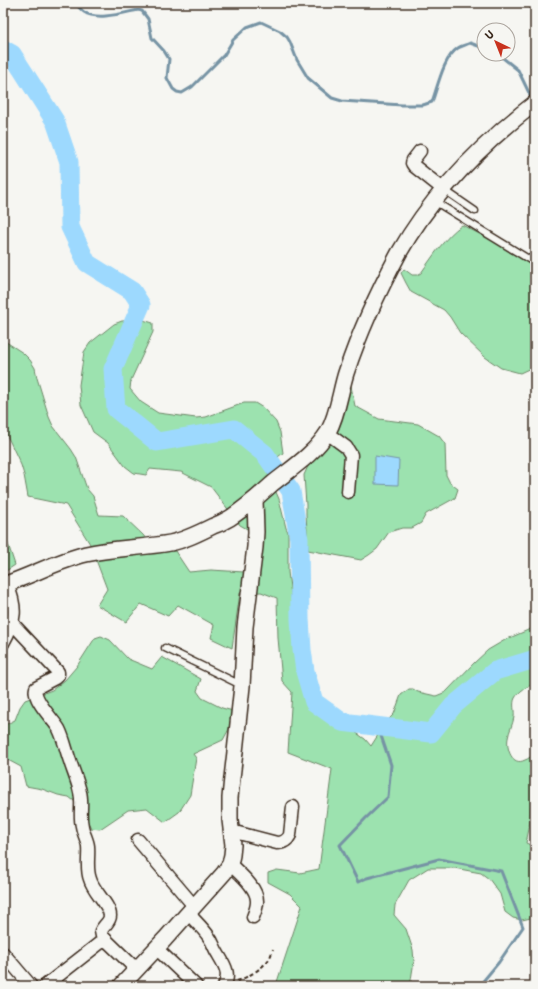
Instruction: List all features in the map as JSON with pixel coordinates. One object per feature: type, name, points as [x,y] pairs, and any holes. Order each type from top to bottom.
[{"type":"street","points":[[3,643],[10,631],[14,613],[12,595],[5,584],[50,566],[84,555],[103,551],[172,543],[187,538],[229,519],[255,500],[318,446],[332,423],[346,374],[358,341],[400,253],[413,232],[439,195],[463,168],[492,139],[535,103]]},
{"type":"street","points":[[420,151],[412,163],[439,195]]},
{"type":"street","points":[[327,433],[346,447],[351,454],[348,492]]},
{"type":"street","points":[[121,986],[191,910],[224,873],[230,864],[233,845],[230,820],[232,778],[242,686],[245,627],[256,547],[255,500]]},
{"type":"street","points":[[12,623],[58,672],[58,675],[55,678],[36,688],[35,691],[39,702],[59,729],[80,792],[82,805],[81,825],[88,844],[89,876],[91,885],[109,912],[110,916],[109,921],[101,931],[102,936],[137,970]]},
{"type":"street","points":[[231,831],[282,843],[288,839],[290,835],[293,807]]},
{"type":"street","points":[[138,840],[211,938],[215,949],[224,963],[227,974],[225,985]]},
{"type":"street","points":[[230,864],[255,891],[257,902],[253,917]]},
{"type":"street","points":[[45,986],[105,939]]},
{"type":"street","points":[[156,948],[196,986]]},
{"type":"street","points":[[3,953],[31,986]]},
{"type":"lane","points":[[439,195],[475,211]]},
{"type":"lane","points":[[439,195],[535,263]]},
{"type":"lane","points":[[165,648],[242,686]]},
{"type":"path","points":[[225,985],[249,976],[269,959],[273,950]]},
{"type":"green space","points":[[462,225],[495,242],[535,267],[535,366],[520,373],[501,368],[485,357],[460,333],[444,310],[411,292],[401,273],[404,269],[412,275],[421,273],[445,241]]},
{"type":"green space","points":[[143,320],[153,323],[153,332],[131,380],[130,389],[141,402],[158,413],[196,418],[206,417],[244,403],[255,403],[263,408],[276,422],[280,432],[283,453],[265,467],[279,499],[288,532],[288,572],[292,603],[292,626],[308,700],[329,721],[347,727],[365,739],[371,746],[387,721],[394,714],[401,695],[409,689],[436,696],[446,692],[488,650],[505,640],[535,627],[535,684],[524,689],[515,698],[514,717],[509,735],[508,747],[513,759],[517,761],[529,758],[535,753],[535,800],[531,807],[526,843],[535,847],[535,917],[522,920],[513,918],[505,912],[500,894],[489,879],[481,873],[454,868],[428,868],[409,880],[395,905],[394,915],[406,929],[413,950],[414,961],[410,986],[276,985],[302,906],[290,894],[268,882],[268,873],[277,870],[300,873],[319,869],[332,769],[288,752],[292,692],[282,681],[278,638],[277,598],[261,592],[240,593],[232,648],[211,638],[214,625],[178,605],[168,616],[141,604],[126,622],[97,605],[107,589],[90,544],[66,505],[28,497],[21,465],[3,427],[3,340],[23,353],[35,368],[49,417],[53,426],[76,457],[87,489],[93,496],[99,515],[123,516],[143,535],[157,553],[175,551],[189,572],[211,570],[244,572],[248,563],[249,530],[240,525],[211,487],[181,472],[150,469],[146,475],[134,473],[125,466],[108,443],[93,432],[81,405],[79,385],[84,352],[90,343],[114,324],[122,321]]},
{"type":"green space","points":[[351,386],[355,406],[379,419],[418,424],[439,436],[445,444],[446,475],[450,483],[458,489],[455,498],[426,514],[421,523],[412,528],[402,528],[389,532],[377,549],[361,560],[308,550],[304,475],[344,388]]},
{"type":"green space","points":[[3,529],[15,565],[3,573]]},
{"type":"green space","points":[[101,636],[110,640],[128,659],[152,669],[162,657],[201,679],[197,691],[202,698],[222,708],[233,711],[229,729],[223,740],[193,754],[196,758],[190,795],[179,812],[165,822],[147,808],[128,810],[100,829],[91,828],[79,805],[69,797],[26,786],[21,767],[8,760],[3,753],[3,726],[15,720],[20,707],[25,700],[52,690],[65,680],[77,666],[95,638]]},
{"type":"water","points":[[375,456],[399,460],[398,485],[375,484]]},
{"type":"waterway","points":[[75,3],[84,12],[89,15],[96,16],[110,16],[138,10],[142,11],[148,19],[152,38],[169,59],[167,78],[173,89],[182,93],[192,87],[224,55],[233,40],[247,27],[261,22],[280,31],[287,37],[297,60],[308,78],[332,98],[342,101],[402,105],[423,105],[432,102],[448,58],[459,47],[470,43],[476,45]]},
{"type":"waterway","points":[[3,49],[12,54],[55,121],[69,162],[70,227],[87,263],[132,291],[141,305],[113,369],[116,409],[157,442],[234,429],[265,454],[291,491],[299,539],[302,650],[305,671],[314,702],[342,722],[431,733],[453,706],[495,671],[535,659]]},
{"type":"waterway","points":[[508,62],[518,70],[532,99]]},
{"type":"waterway","points":[[378,727],[391,765],[388,797],[340,845],[358,882],[367,878],[439,859],[501,871],[523,927],[499,962],[479,986]]}]
